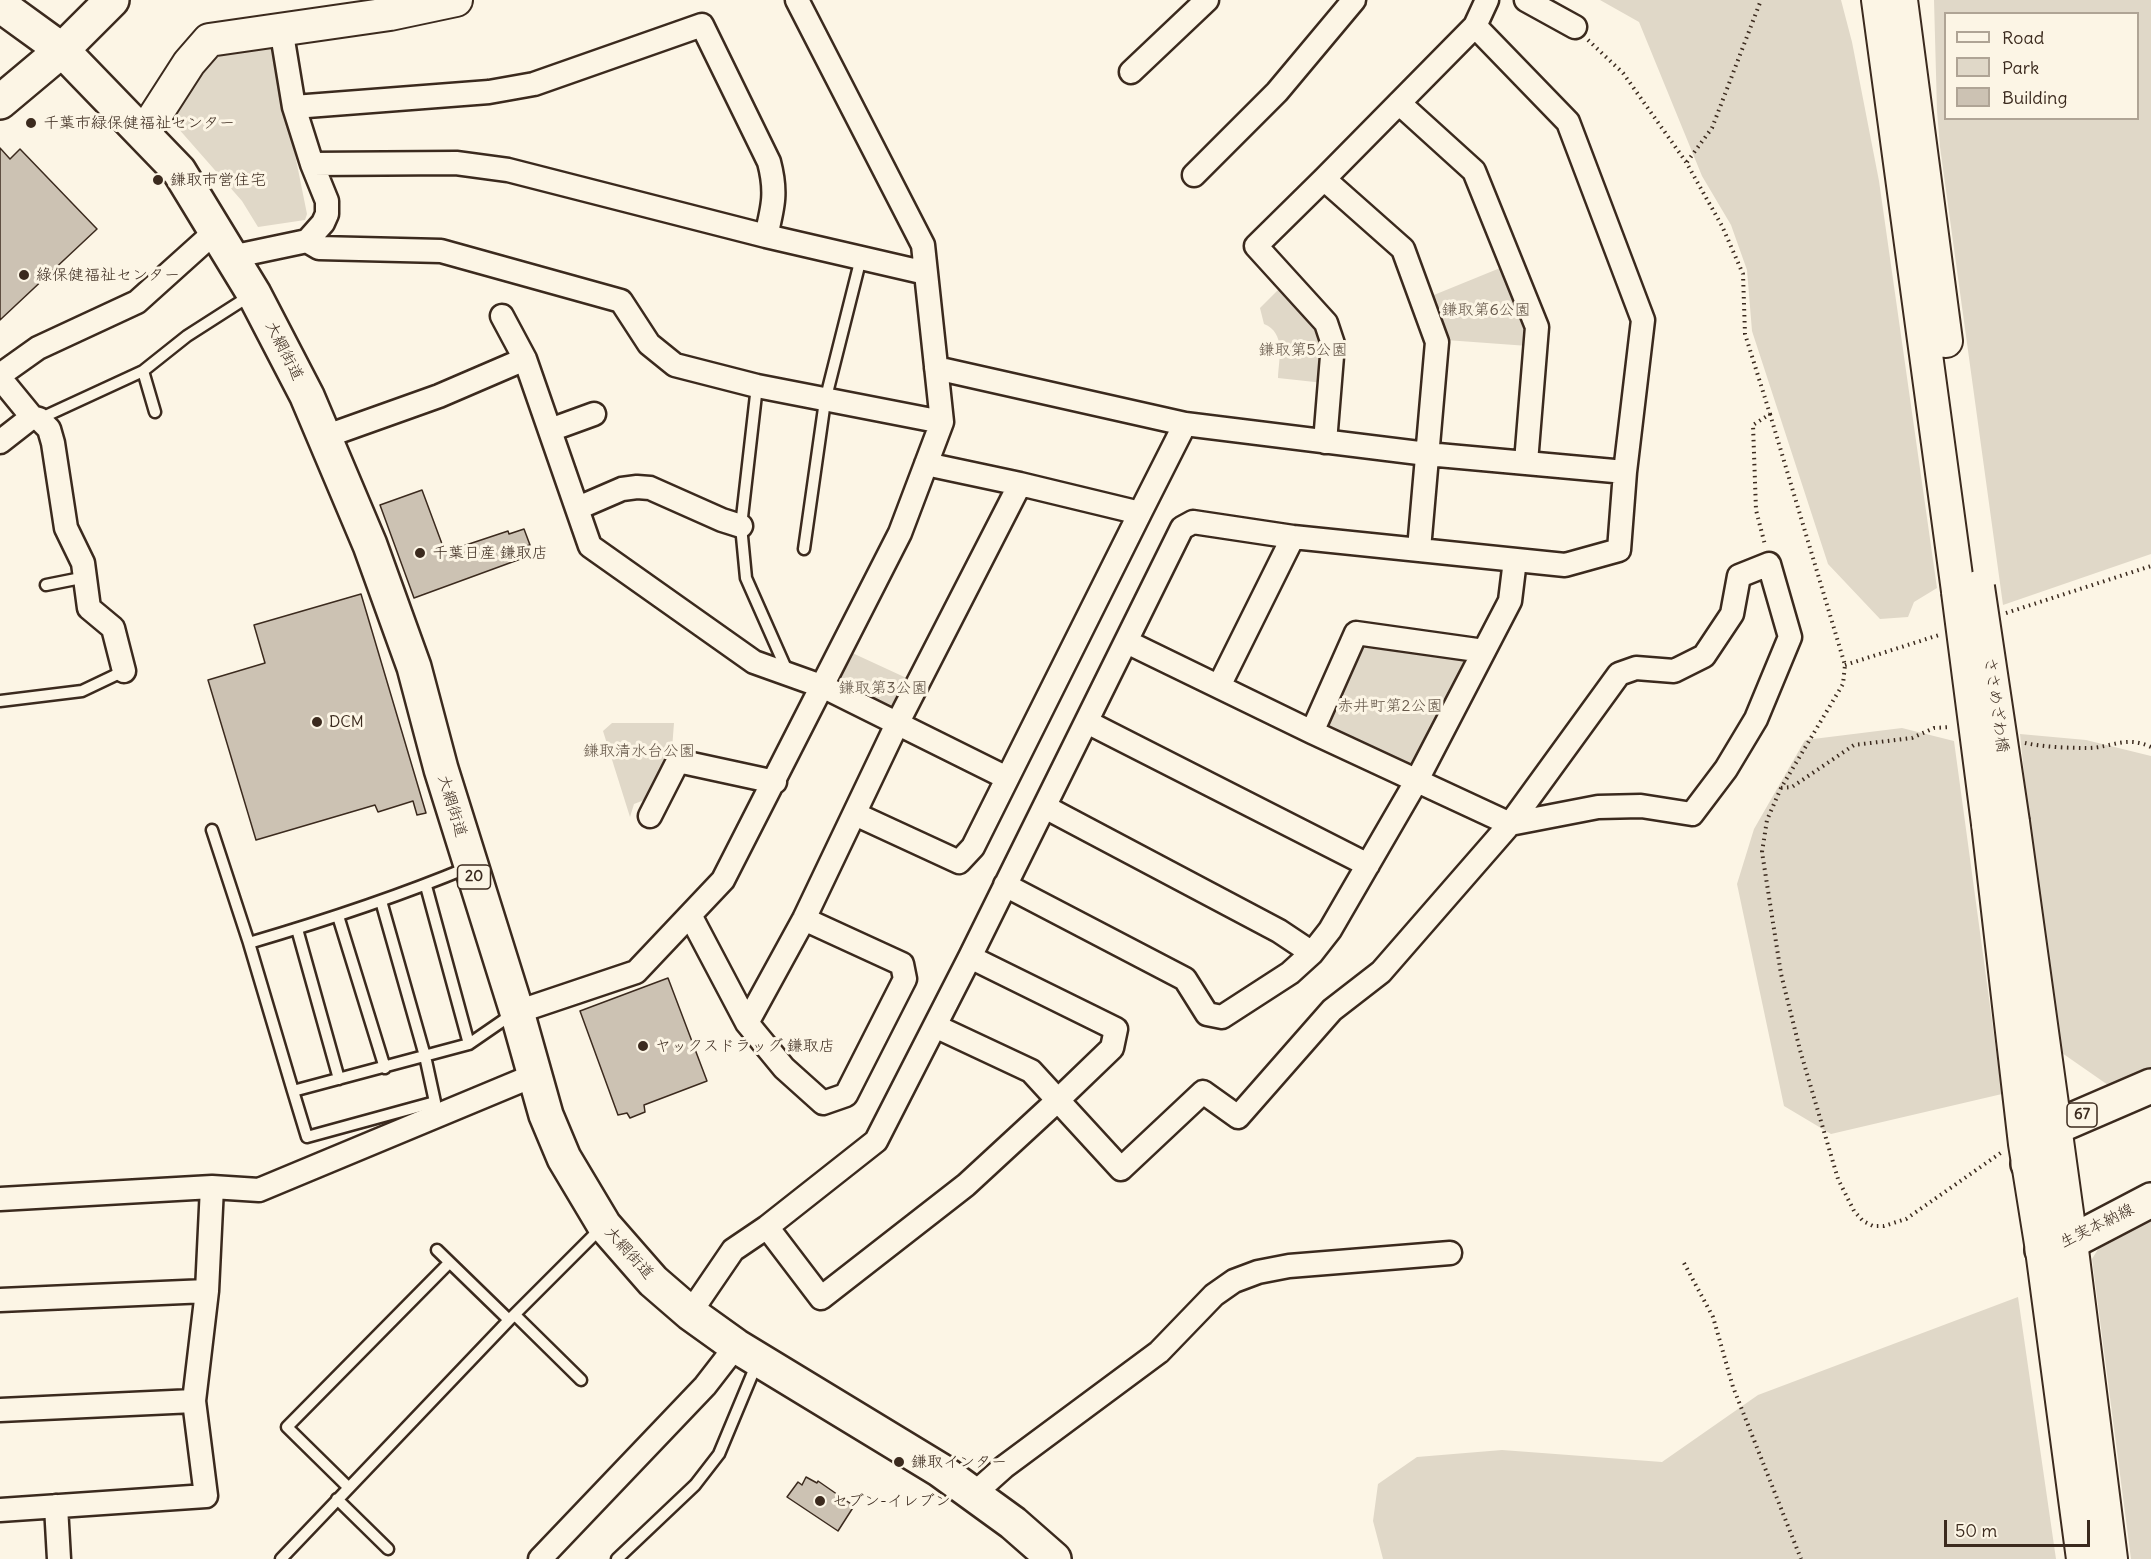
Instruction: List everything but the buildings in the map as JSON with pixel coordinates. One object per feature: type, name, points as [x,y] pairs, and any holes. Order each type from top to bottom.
[{"type":"main road","points":[[0,102],[62,50],[112,0]]},
{"type":"main road","name":"大網街道","points":[[0,4],[62,50],[179,171],[254,294],[307,396],[370,545],[414,668],[441,769],[517,1012],[546,1115],[564,1158],[604,1225],[653,1281],[690,1313],[747,1353],[975,1493],[1050,1558]]},
{"type":"main road","name":"67","points":[[2027,1154],[2046,1133],[2056,1127],[2151,1086]]},
{"type":"main road","name":"生実本納線","points":[[2057,1246],[2151,1200]]},
{"type":"street","points":[[144,133],[189,63],[209,40],[390,14],[456,0]]},
{"type":"street","points":[[517,1012],[636,972],[723,880],[824,687],[900,533],[942,422],[923,244],[797,0]]},
{"type":"street","points":[[1131,72],[1207,0]]},
{"type":"street","points":[[1194,175],[1277,92],[1354,0]]},
{"type":"street","points":[[1325,442],[1333,344],[1326,323],[1256,246],[1475,26],[1487,0]]},
{"type":"street","points":[[1538,3],[1575,27]]},
{"type":"street","name":"ささめざわ橋","points":[[1891,8],[2001,823]]},
{"type":"street","points":[[294,106],[489,92],[534,84],[702,25],[769,162],[775,202],[766,236]]},
{"type":"street","points":[[690,1313],[733,1250],[767,1227],[876,1142],[1046,807],[1182,528],[1192,522],[1293,537],[1565,565],[1619,550],[1642,320],[1568,122],[1475,26]]},
{"type":"street","points":[[281,28],[294,106],[312,164],[327,201],[327,214],[323,223],[307,241]]},
{"type":"street","points":[[1399,103],[1474,171],[1537,327],[1526,462]]},
{"type":"street","points":[[312,164],[456,163],[508,170],[766,236],[926,273]]},
{"type":"street","points":[[1324,179],[1402,249],[1437,342],[1419,549]]},
{"type":"street","points":[[124,672],[113,628],[89,608],[83,562],[66,528],[49,429],[35,418],[0,377],[38,348],[137,302],[224,243],[307,241],[319,248],[441,251],[621,301],[649,344],[675,364],[758,386],[942,422]]},
{"type":"street","points":[[502,316],[525,359],[590,546],[754,662],[824,687],[1007,778]]},
{"type":"street","points":[[324,437],[439,396],[525,359]]},
{"type":"street","points":[[936,368],[1185,424],[1427,454],[1625,472]]},
{"type":"street","points":[[550,430],[594,414]]},
{"type":"street","points":[[0,442],[35,418]]},
{"type":"street","points":[[855,814],[959,862],[973,847],[1185,424]]},
{"type":"street","points":[[926,464],[1140,513]]},
{"type":"street","points":[[747,1023],[804,919],[897,724],[1020,484]]},
{"type":"street","points":[[578,508],[622,489],[650,488],[741,526]]},
{"type":"street","points":[[1220,686],[1293,537]]},
{"type":"street","points":[[1005,885],[1185,980],[1207,1014],[1222,1017],[1290,973],[1312,953],[1330,930],[1417,780],[1510,601],[1515,560]]},
{"type":"street","points":[[935,1026],[1031,1071],[1121,1170],[1203,1092],[1238,1118],[1332,1010],[1382,972],[1510,824],[1619,674],[1635,668],[1674,671],[1704,656],[1732,614],[1738,576],[1770,564],[1790,637],[1756,718],[1726,769],[1692,814],[1641,806],[1598,807],[1510,824],[1312,732],[1127,642]]},
{"type":"street","points":[[1312,732],[1356,633],[1484,651]]},
{"type":"street","points":[[1087,722],[1368,865]]},
{"type":"street","points":[[651,816],[678,761],[775,782]]},
{"type":"street","points":[[1046,807],[1279,931],[1312,953]]},
{"type":"street","points":[[2001,823],[2027,1154],[2057,1246],[2110,1559]]},
{"type":"street","points":[[2001,823],[2056,1127],[2057,1246],[2083,1559]]},
{"type":"street","points":[[690,915],[747,1023],[784,1068],[823,1103],[846,1095],[904,979],[902,964],[804,919]]},
{"type":"street","points":[[767,1227],[821,1298],[966,1185],[1112,1048],[1116,1029],[970,957]]},
{"type":"street","points":[[0,1199],[212,1187],[259,1190],[535,1075]]},
{"type":"street","points":[[0,1510],[206,1496],[194,1401],[207,1291],[212,1187]]},
{"type":"street","points":[[975,1493],[1004,1467],[1159,1352],[1214,1295],[1234,1281],[1258,1272],[1289,1266],[1450,1253]]},
{"type":"street","points":[[0,1300],[207,1291]]},
{"type":"street","points":[[540,1559],[705,1386],[747,1353]]},
{"type":"street","points":[[0,1410],[194,1401]]},
{"type":"street","points":[[56,1506],[59,1559]]},
{"type":"lane","points":[[804,549],[825,400],[861,258]]},
{"type":"lane","points":[[35,418],[143,371],[187,336],[254,294]]},
{"type":"lane","points":[[143,371],[155,412]]},
{"type":"lane","points":[[758,386],[741,526],[746,578],[789,674]]},
{"type":"lane","points":[[46,585],[86,577]]},
{"type":"lane","points":[[0,701],[82,691],[124,672]]},
{"type":"lane","points":[[212,830],[307,1137],[435,1102],[425,1056],[381,901]]},
{"type":"lane","points":[[249,944],[426,886],[471,866]]},
{"type":"lane","points":[[426,886],[470,1044]]},
{"type":"lane","points":[[338,916],[385,1068]]},
{"type":"lane","points":[[297,929],[339,1079]]},
{"type":"lane","points":[[293,1091],[470,1044],[517,1012]]},
{"type":"lane","points":[[280,1559],[604,1225]]},
{"type":"lane","points":[[437,1251],[581,1380]]},
{"type":"lane","points":[[348,1487],[287,1427],[449,1263]]},
{"type":"lane","points":[[617,1559],[695,1485],[719,1454],[747,1353]]},
{"type":"lane","points":[[337,1499],[388,1549]]},
{"type":"path","points":[[1686,162],[1712,128],[1761,0]]},
{"type":"path","points":[[1575,27],[1623,73],[1686,162],[1722,226],[1743,274],[1745,334],[1845,665],[1844,684],[1781,788],[1767,820],[1762,852],[1782,974],[1800,1050],[1838,1179],[1854,1211],[1863,1221],[1873,1226],[1891,1225],[1906,1219],[2005,1150],[2027,1154]]},
{"type":"path","points":[[1770,414],[1753,425],[1756,510],[1770,564]]},
{"type":"path","points":[[1683,1263],[1713,1317],[1733,1387],[1801,1559]]},
{"type":"green space","points":[[1600,0],[1841,0],[1852,42],[1879,181],[1937,588],[1914,602],[1908,617],[1880,619],[1828,564],[1752,331],[1747,270],[1731,225],[1702,176],[1639,22]]},
{"type":"green space","points":[[1934,0],[2151,0],[2151,554],[2003,605],[1940,147]]},
{"type":"green space","points":[[271,44],[307,214],[305,220],[258,227],[242,201],[170,119],[211,58]]},
{"type":"green space","name":"鎌取第6公園","points":[[1505,266],[1528,330],[1528,346],[1446,340],[1429,297]]},
{"type":"green space","name":"鎌取第5公園","points":[[1283,285],[1321,326],[1324,383],[1278,378],[1280,347],[1276,333],[1264,324],[1260,308]]},
{"type":"green space","name":"赤井町第2公園","points":[[1363,644],[1469,653],[1472,662],[1413,769],[1322,728]]},
{"type":"green space","name":"鎌取第3公園","points":[[848,651],[913,681],[891,713],[840,687],[836,678]]},
{"type":"green space","name":"鎌取清水台公園","points":[[612,723],[674,723],[672,749],[652,797],[634,804],[630,817],[603,731]]},
{"type":"green space","points":[[1902,728],[1954,741],[2002,1094],[1831,1134],[1784,1106],[1737,884],[1754,829],[1805,740]]},
{"type":"green space","points":[[2020,734],[2086,740],[2151,756],[2151,1067],[2108,1085],[2062,1053],[2029,822]]},
{"type":"green space","points":[[2151,1218],[2151,1559],[2131,1559],[2092,1259],[2103,1241]]},
{"type":"green space","points":[[2018,1297],[2056,1559],[1383,1559],[1373,1521],[1378,1484],[1417,1457],[1502,1450],[1662,1462],[1758,1395]]},
{"type":"place","name":"千葉市緑保健福祉センター","points":[[31,123]]},
{"type":"place","name":"鎌取市営住宅","points":[[158,180]]},
{"type":"place","name":"綠保健福祉センター","points":[[24,275]]},
{"type":"place","name":"千葉日産 鎌取店","points":[[420,553]]},
{"type":"place","name":"DCM","points":[[317,722]]},
{"type":"place","name":"ヤックスドラッグ 鎌取店","points":[[643,1046]]},
{"type":"place","name":"鎌取インター","points":[[899,1462]]},
{"type":"place","name":"セブン-イレブン","points":[[820,1501]]}]
